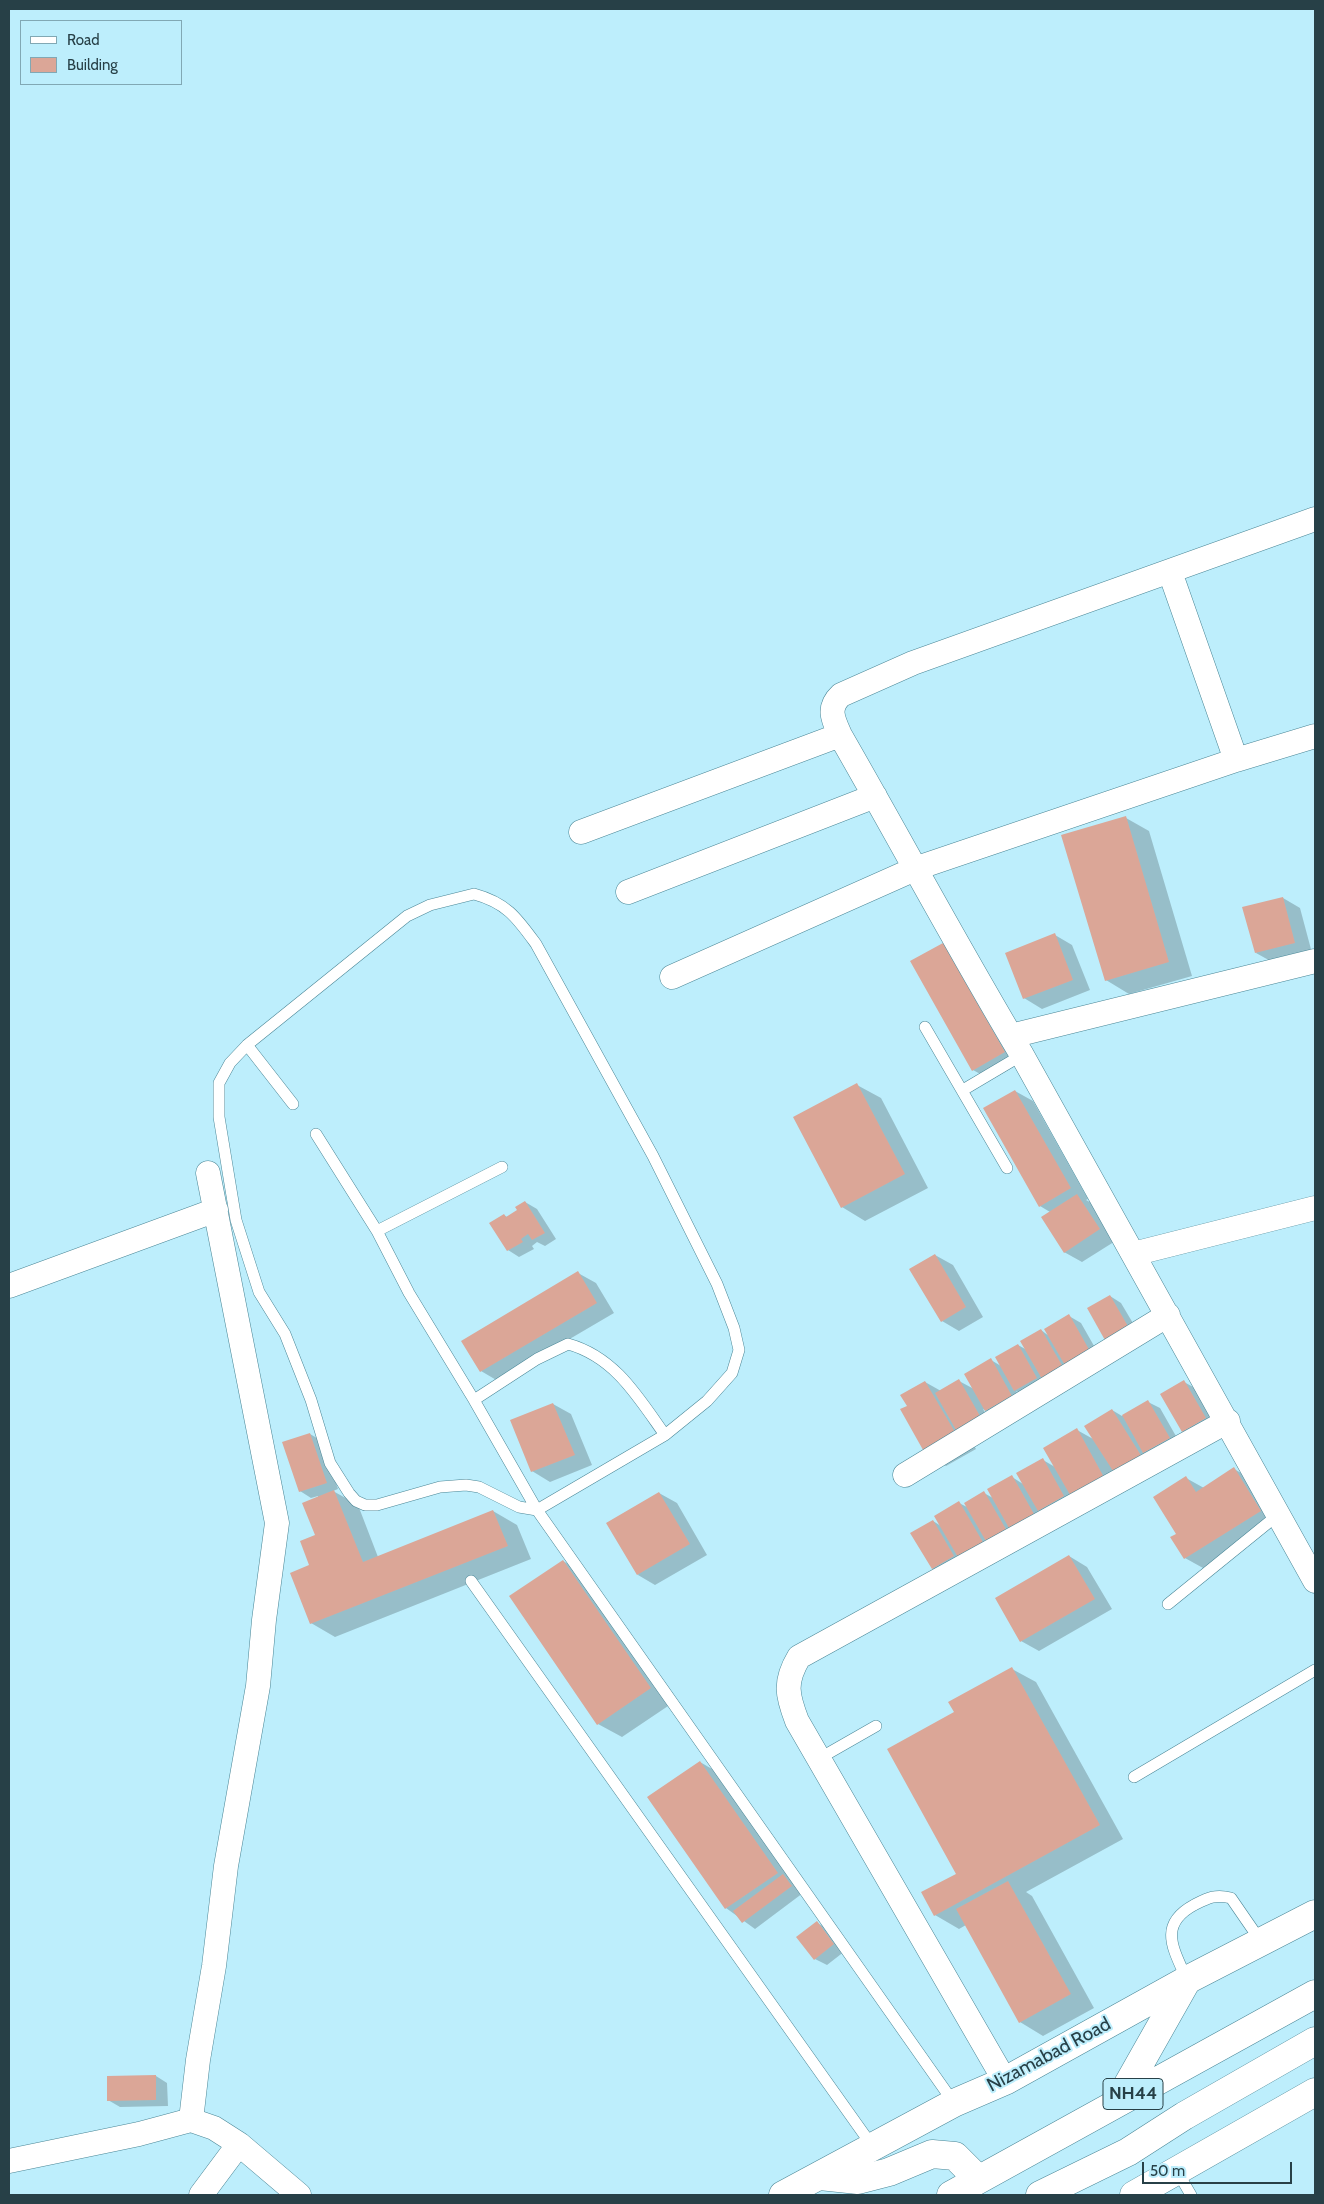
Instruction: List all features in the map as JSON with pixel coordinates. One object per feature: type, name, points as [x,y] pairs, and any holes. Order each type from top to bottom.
[{"type":"main road","name":"Nizamabad Road","points":[[783,2195],[874,2148],[954,2103],[1005,2080],[1187,1980],[1262,1944],[1315,1914]]},
{"type":"main road","points":[[1118,2102],[1187,1980]]},
{"type":"main road","name":"NH44","points":[[951,2195],[1315,1994]]},
{"type":"main road","points":[[1274,2016],[1290,2021],[1296,2027],[1304,2048]]},
{"type":"main road","name":"NH44","points":[[1040,2195],[1128,2152],[1184,2116],[1304,2048]]},
{"type":"main road","points":[[1134,2195],[1315,2092]]},
{"type":"main road","points":[[820,2176],[858,2180],[889,2172],[932,2154],[955,2156],[978,2180]]},
{"type":"street","points":[[1315,519],[913,663],[841,695],[834,702],[832,715],[840,735],[917,868],[972,972],[1016,1046],[1228,1421],[1315,1581]]},
{"type":"street","points":[[1170,572],[1236,760]]},
{"type":"street","points":[[581,832],[840,735]]},
{"type":"street","points":[[672,977],[917,868],[1236,760],[1315,736]]},
{"type":"street","points":[[628,892],[875,796]]},
{"type":"street","points":[[1016,1046],[1315,961]]},
{"type":"street","points":[[191,2120],[198,2060],[214,1966],[226,1866],[258,1686],[264,1620],[277,1523],[208,1173]]},
{"type":"street","points":[[1133,1254],[1315,1208]]},
{"type":"street","points":[[9,1286],[216,1210]]},
{"type":"street","points":[[904,1475],[1168,1315]]},
{"type":"street","points":[[1005,2080],[797,1721],[788,1700],[788,1682],[799,1657],[1228,1421]]},
{"type":"street","points":[[9,2162],[139,2134],[191,2120],[214,2128],[239,2144],[299,2195]]},
{"type":"street","points":[[201,2195],[239,2144]]},
{"type":"lane","points":[[474,894],[494,899],[517,918],[536,944],[653,1156],[717,1284],[734,1328],[739,1350],[732,1372],[706,1401],[665,1435],[537,1510],[519,1507],[479,1487],[466,1485],[440,1487],[377,1505],[365,1505],[356,1501],[330,1463],[311,1400],[285,1334],[258,1292],[236,1220],[219,1117],[219,1083],[230,1063],[248,1045],[407,916],[430,905],[474,894]]},
{"type":"lane","points":[[925,1027],[1007,1168]]},
{"type":"lane","points":[[248,1045],[293,1104]]},
{"type":"lane","points":[[963,1090],[1016,1046]]},
{"type":"lane","points":[[316,1134],[377,1231],[409,1293],[474,1400],[537,1510],[954,2103]]},
{"type":"lane","points":[[377,1231],[502,1167]]},
{"type":"lane","points":[[474,1400],[537,1359],[568,1344],[588,1350],[607,1364],[632,1389],[665,1435]]},
{"type":"lane","points":[[1168,1604],[1279,1514]]},
{"type":"lane","points":[[471,1581],[874,2148]]},
{"type":"lane","points":[[1134,1777],[1315,1670]]},
{"type":"lane","points":[[820,1758],[876,1726]]},
{"type":"lane","points":[[1187,1980],[1173,1946],[1171,1929],[1182,1911],[1211,1896],[1230,1898],[1262,1944]]},
{"type":"lane","points":[[1177,2171],[1191,2195]]},
{"type":"building","points":[[1126,816],[1169,962],[1105,981],[1061,835]]},
{"type":"building","points":[[1283,897],[1295,943],[1255,953],[1242,907]]},
{"type":"building","points":[[1055,933],[1073,980],[1023,999],[1005,953]]},
{"type":"building","points":[[943,943],[1005,1052],[972,1071],[910,961]]},
{"type":"building","points":[[857,1083],[905,1174],[841,1208],[793,1117]]},
{"type":"building","points":[[1015,1090],[1071,1188],[1039,1207],[983,1108]]},
{"type":"building","points":[[1077,1194],[1100,1229],[1064,1253],[1041,1217]]},
{"type":"building","points":[[525,1201],[545,1233],[532,1240],[528,1234],[521,1239],[523,1242],[507,1251],[489,1223],[504,1214],[506,1217],[517,1210],[515,1207]]},
{"type":"building","points":[[935,1254],[966,1307],[941,1322],[909,1269]]},
{"type":"building","points":[[578,1271],[597,1303],[480,1372],[461,1341]]},
{"type":"building","points":[[1110,1295],[1129,1328],[1106,1342],[1087,1308]]},
{"type":"building","points":[[1069,1314],[1091,1353],[1066,1367],[1044,1329]]},
{"type":"building","points":[[1041,1329],[1063,1367],[1042,1379],[1020,1341]]},
{"type":"building","points":[[1018,1344],[1037,1378],[1014,1391],[995,1357]]},
{"type":"building","points":[[991,1358],[1012,1396],[985,1411],[964,1374]]},
{"type":"building","points":[[959,1379],[980,1416],[956,1430],[935,1393]]},
{"type":"building","points":[[1184,1380],[1206,1418],[1182,1432],[1160,1394]]},
{"type":"building","points":[[925,1381],[959,1439],[927,1457],[900,1409],[907,1406],[900,1395]]},
{"type":"building","points":[[1148,1400],[1170,1438],[1143,1453],[1122,1415]]},
{"type":"building","points":[[553,1403],[575,1455],[531,1472],[510,1420]]},
{"type":"building","points":[[1112,1409],[1142,1457],[1115,1474],[1084,1426]]},
{"type":"building","points":[[1077,1428],[1106,1481],[1073,1500],[1043,1448]]},
{"type":"building","points":[[310,1433],[327,1483],[299,1492],[282,1442]]},
{"type":"building","points":[[1043,1458],[1064,1496],[1038,1511],[1016,1473]]},
{"type":"building","points":[[1234,1467],[1261,1511],[1184,1559],[1170,1537],[1176,1534],[1153,1497],[1186,1476],[1196,1492]]},
{"type":"building","points":[[1012,1475],[1034,1514],[1009,1528],[987,1489]]},
{"type":"building","points":[[334,1490],[363,1562],[493,1510],[508,1546],[310,1624],[290,1573],[309,1565],[300,1541],[315,1535],[302,1503]]},
{"type":"building","points":[[984,1491],[1007,1531],[987,1543],[964,1503]]},
{"type":"building","points":[[659,1492],[690,1544],[637,1575],[606,1523]]},
{"type":"building","points":[[959,1501],[984,1544],[959,1559],[934,1516]]},
{"type":"building","points":[[933,1520],[954,1556],[932,1569],[910,1533]]},
{"type":"building","points":[[1069,1555],[1095,1599],[1020,1642],[995,1598]]},
{"type":"building","points":[[563,1560],[651,1688],[597,1725],[509,1596]]},
{"type":"building","points":[[1012,1667],[1100,1825],[934,1916],[921,1892],[956,1874],[887,1749],[954,1712],[948,1702]]},
{"type":"building","points":[[700,1761],[778,1873],[725,1909],[647,1797]]},
{"type":"building","points":[[783,1874],[792,1886],[742,1923],[733,1911]]},
{"type":"building","points":[[1008,1881],[1071,1994],[1019,2023],[956,1909]]},
{"type":"building","points":[[817,1921],[834,1944],[814,1960],[796,1937]]},
{"type":"building","points":[[156,2075],[156,2100],[107,2101],[107,2076]]}]
